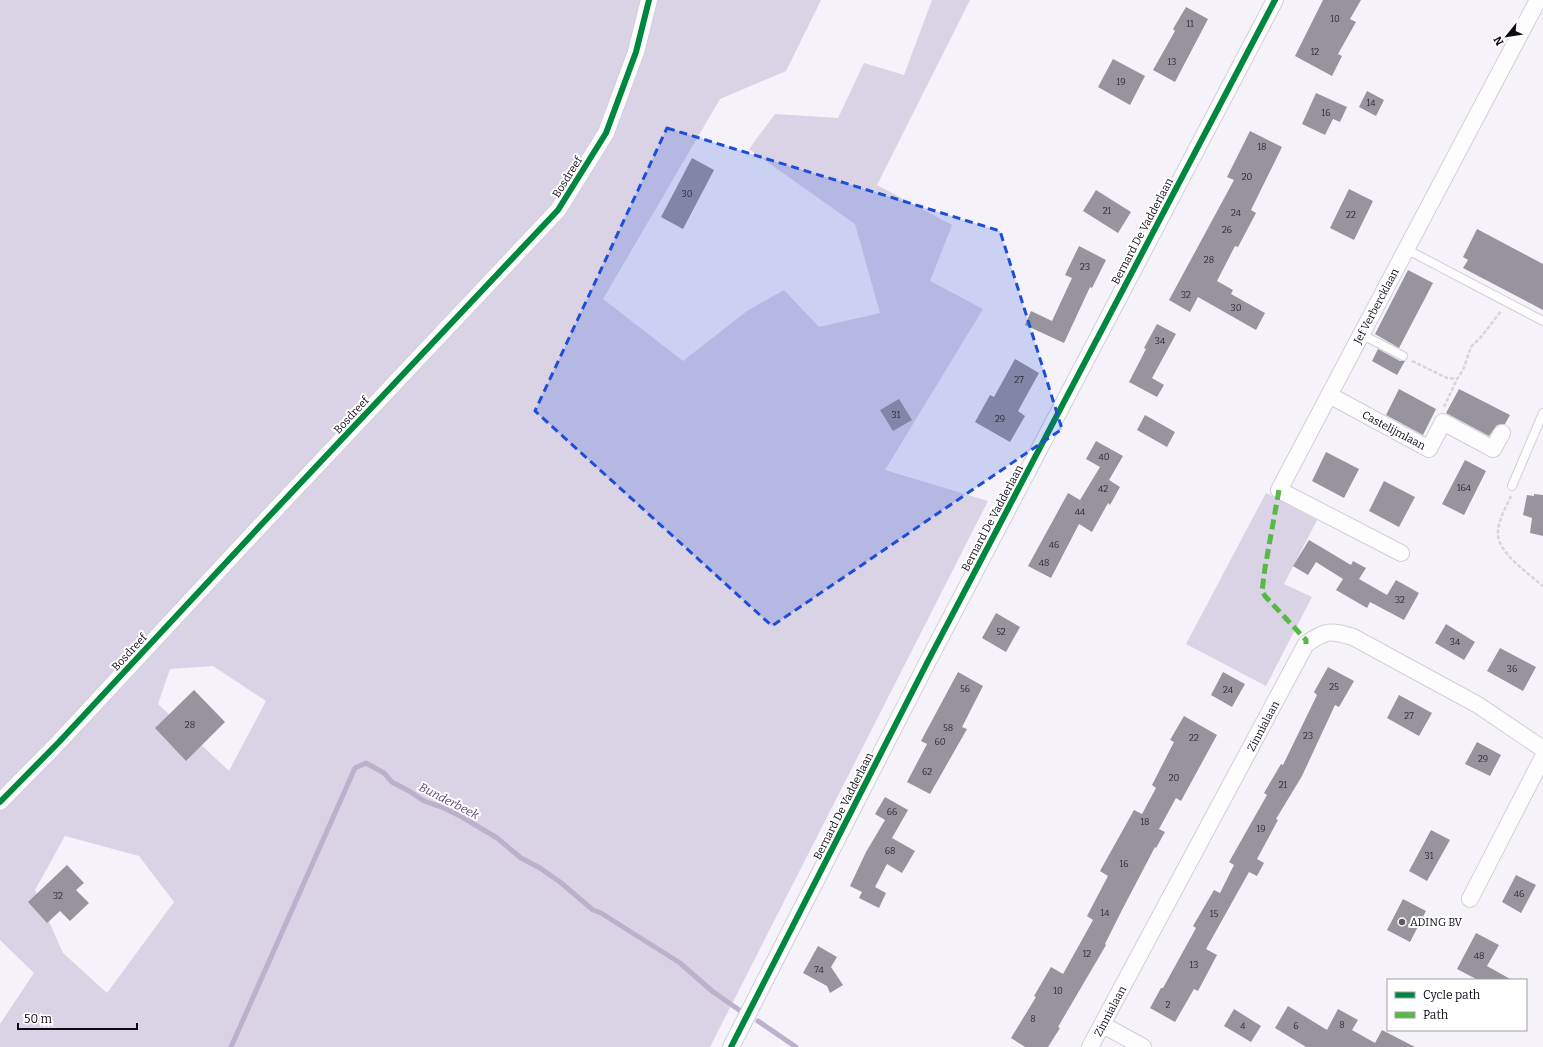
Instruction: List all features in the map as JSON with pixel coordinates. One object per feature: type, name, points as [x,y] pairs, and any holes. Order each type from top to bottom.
[{"type":"street","name":"Bosdreef","points":[[0,802],[59,742],[558,210],[606,133],[636,52],[650,0]]},
{"type":"street","name":"Bernard De Vadderlaan","points":[[731,1047],[936,647],[1275,0]]},
{"type":"street","name":"Jef Verbercklaan","points":[[1401,553],[1279,490],[1538,0]]},
{"type":"street","name":"Castelijmlaan","points":[[1329,395],[1429,449],[1443,422]]},
{"type":"street","points":[[1443,422],[1493,449],[1502,433]]},
{"type":"street","name":"Zinnialaan","points":[[1090,1047],[1306,644],[1320,634],[1333,631],[1353,637],[1478,705],[1543,750]]},
{"type":"street","points":[[1470,899],[1543,758]]},
{"type":"street","points":[[1103,1025],[1143,1047]]},
{"type":"lane","points":[[1406,249],[1543,321]]},
{"type":"lane","points":[[1361,334],[1403,356]]},
{"type":"lane","points":[[1512,486],[1543,413]]},
{"type":"path","points":[[1443,422],[1440,415],[1457,379],[1463,370],[1470,347],[1481,337],[1507,302]]},
{"type":"path","points":[[1403,356],[1447,378],[1457,379]]},
{"type":"path","points":[[1512,486],[1513,490],[1498,531],[1498,538],[1505,553],[1543,586]]},
{"type":"highlighted area","points":[[667,128],[1000,231],[1062,429],[772,626],[535,411]]},
{"type":"shaded area","points":[[0,0],[821,0],[786,71],[720,99],[603,299],[683,361],[747,311],[784,290],[819,327],[880,313],[855,224],[749,149],[775,114],[838,118],[864,63],[904,75],[932,0],[970,0],[877,185],[952,225],[930,281],[983,309],[885,470],[988,501],[710,1047],[0,1047],[0,1024],[34,973],[0,940]],"holes":[[[213,666],[266,701],[229,771],[158,704],[170,669]],[[65,836],[139,856],[174,902],[107,993],[63,953],[35,890]]]},
{"type":"shaded area","points":[[1266,493],[1317,520],[1284,584],[1312,597],[1266,686],[1186,644]]},
{"type":"building","points":[[1323,0],[1361,0],[1350,19],[1356,22],[1338,54],[1342,56],[1332,76],[1295,56]]},
{"type":"building","points":[[1186,7],[1208,19],[1175,82],[1153,70],[1175,31],[1173,29]]},
{"type":"building","points":[[1113,59],[1145,76],[1130,105],[1098,87]]},
{"type":"building","points":[[1367,91],[1384,100],[1376,116],[1359,107]]},
{"type":"building","points":[[1316,93],[1347,107],[1340,122],[1333,119],[1325,135],[1302,124]]},
{"type":"building","points":[[1250,131],[1282,147],[1251,210],[1256,213],[1238,247],[1235,246],[1217,281],[1233,290],[1231,294],[1265,313],[1256,330],[1198,297],[1190,312],[1169,300],[1234,180],[1227,177]]},
{"type":"building","points":[[692,158],[714,170],[683,229],[661,217]]},
{"type":"building","points":[[1349,189],[1373,201],[1354,240],[1330,228]]},
{"type":"building","points":[[1096,190],[1131,212],[1118,233],[1083,211]]},
{"type":"building","points":[[1477,229],[1543,264],[1543,310],[1463,268],[1468,260],[1463,257]]},
{"type":"building","points":[[1079,246],[1106,260],[1092,288],[1090,287],[1064,343],[1025,325],[1031,311],[1052,321],[1072,278],[1065,275]]},
{"type":"building","points":[[1408,270],[1433,283],[1399,348],[1375,334]]},
{"type":"building","points":[[1157,324],[1176,334],[1152,378],[1164,385],[1157,397],[1129,382],[1146,349],[1144,348]]},
{"type":"building","points":[[1378,349],[1400,361],[1405,361],[1397,375],[1372,361]]},
{"type":"building","points":[[1015,359],[1039,373],[1018,411],[1025,416],[1010,442],[975,422],[990,395],[994,397]]},
{"type":"building","points":[[1399,389],[1436,409],[1423,435],[1386,415]]},
{"type":"building","points":[[1459,389],[1510,415],[1505,424],[1497,425],[1489,436],[1446,413]]},
{"type":"building","points":[[899,399],[912,420],[893,431],[880,410]]},
{"type":"building","points":[[1145,415],[1175,432],[1167,447],[1137,430]]},
{"type":"building","points":[[1096,441],[1123,456],[1109,480],[1120,487],[1110,505],[1108,503],[1092,532],[1079,524],[1051,578],[1028,566],[1068,493],[1080,500],[1100,467],[1086,459]]},
{"type":"building","points":[[1326,452],[1359,469],[1344,498],[1312,481]]},
{"type":"building","points":[[1465,460],[1486,471],[1464,515],[1442,504]]},
{"type":"building","points":[[1384,481],[1415,497],[1399,527],[1369,511]]},
{"type":"building","points":[[1534,494],[1543,495],[1543,536],[1530,533],[1532,518],[1523,515],[1527,495],[1534,496]]},
{"type":"building","points":[[1309,540],[1351,565],[1353,561],[1366,568],[1359,579],[1387,595],[1396,580],[1419,593],[1404,620],[1370,602],[1367,608],[1336,590],[1343,579],[1316,562],[1308,575],[1293,566]]},
{"type":"building","points":[[996,613],[1020,627],[1006,652],[982,638]]},
{"type":"building","points":[[1446,624],[1475,642],[1464,660],[1435,643]]},
{"type":"building","points":[[1500,648],[1536,667],[1523,691],[1487,671]]},
{"type":"building","points":[[1328,667],[1354,681],[1339,707],[1335,705],[1302,776],[1276,819],[1278,820],[1257,859],[1264,863],[1257,876],[1249,872],[1206,949],[1217,955],[1198,991],[1194,989],[1175,1022],[1150,1008],[1161,988],[1163,988],[1196,928],[1193,926],[1214,890],[1220,893],[1234,865],[1229,862],[1267,795],[1264,793],[1281,764],[1283,765],[1317,695],[1314,692]]},
{"type":"building","points":[[958,672],[983,686],[962,727],[967,729],[930,794],[907,782],[927,744],[921,741]]},
{"type":"building","points":[[1223,672],[1245,684],[1232,707],[1211,695]]},
{"type":"building","points":[[194,690],[225,722],[186,761],[155,728]]},
{"type":"building","points":[[1399,695],[1432,713],[1419,736],[1387,718]]},
{"type":"building","points":[[1184,716],[1217,735],[1181,801],[1176,798],[1159,829],[1165,832],[1156,848],[1155,847],[1122,910],[1105,944],[1106,945],[1058,1027],[1060,1028],[1048,1047],[1025,1047],[1011,1038],[1036,997],[1034,996],[1051,967],[1063,974],[1093,920],[1087,916],[1108,876],[1100,871],[1134,810],[1142,814],[1156,788],[1152,785],[1174,742],[1170,740]]},
{"type":"building","points":[[1477,742],[1501,755],[1490,776],[1465,764]]},
{"type":"building","points":[[885,797],[908,810],[892,838],[915,851],[902,873],[887,864],[875,887],[886,893],[879,908],[859,898],[862,892],[850,886],[866,852],[885,820],[875,814]]},
{"type":"building","points":[[1431,830],[1450,840],[1427,881],[1409,871]]},
{"type":"building","points":[[67,865],[84,883],[76,890],[89,903],[70,921],[60,911],[47,923],[28,902]]},
{"type":"building","points":[[1516,875],[1536,885],[1521,913],[1502,902]]},
{"type":"building","points":[[1403,899],[1426,911],[1410,942],[1387,930]]},
{"type":"building","points":[[1476,933],[1499,945],[1487,966],[1510,979],[1476,979],[1457,969]]},
{"type":"building","points":[[818,946],[837,957],[831,967],[843,985],[830,993],[827,986],[803,973]]},
{"type":"building","points":[[1288,1006],[1327,1030],[1338,1009],[1358,1020],[1352,1030],[1375,1043],[1382,1030],[1415,1047],[1306,1047],[1275,1028]]},
{"type":"building","points":[[1234,1009],[1261,1026],[1251,1042],[1224,1026]]},
{"type":"waterway","name":"Bunderbeek","points":[[231,1047],[355,768],[366,763],[384,773],[392,782],[424,801],[444,808],[462,817],[497,838],[521,858],[540,868],[560,882],[593,910],[601,913],[680,963],[712,991],[742,1012]]},
{"type":"waterway","name":"Bunderbeek","points":[[758,1021],[796,1047]]},
{"type":"marked path","points":[[1279,490],[1262,591],[1306,640],[1306,644]]},
{"type":"cycle path","points":[[0,802],[59,742],[558,210],[606,133],[636,52],[649,0]]},
{"type":"cycle path","points":[[731,1047],[928,661],[1275,0]]},
{"type":"place","name":"ADING BV","points":[[1402,922]]}]
